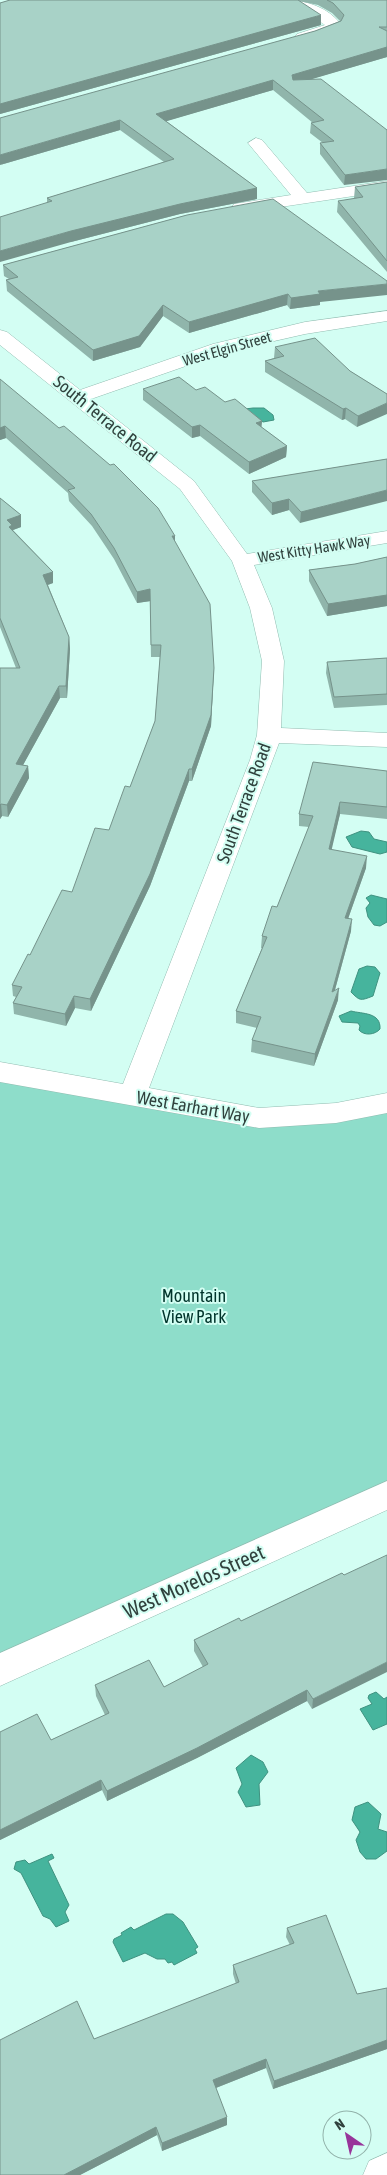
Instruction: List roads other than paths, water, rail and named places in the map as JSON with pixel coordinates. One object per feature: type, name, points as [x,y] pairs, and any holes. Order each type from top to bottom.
[{"type":"street","points":[[290,41],[335,26],[326,18],[293,0]]},
{"type":"street","points":[[256,143],[302,197]]},
{"type":"street","points":[[221,212],[302,197],[387,186]]},
{"type":"street","name":"West Elgin Street","points":[[78,397],[220,348],[305,328],[385,321]]},
{"type":"street","name":"South Terrace Road","points":[[0,336],[187,485],[242,561],[261,608],[273,661],[269,735],[262,760],[132,1097]]},
{"type":"street","name":"West Kitty Hawk Way","points":[[242,561],[387,537]]},
{"type":"street","points":[[269,735],[387,740]]},
{"type":"street","name":"West Earhart Way","points":[[0,1072],[132,1097],[259,1118],[336,1113],[387,1103]]},
{"type":"street","name":"West Morelos Street","points":[[0,1670],[387,1495]]},
{"type":"street","points":[[383,2175],[387,2174]]},
{"type":"park label","name":"Mountain View Park","points":[[194,1306]]}]
